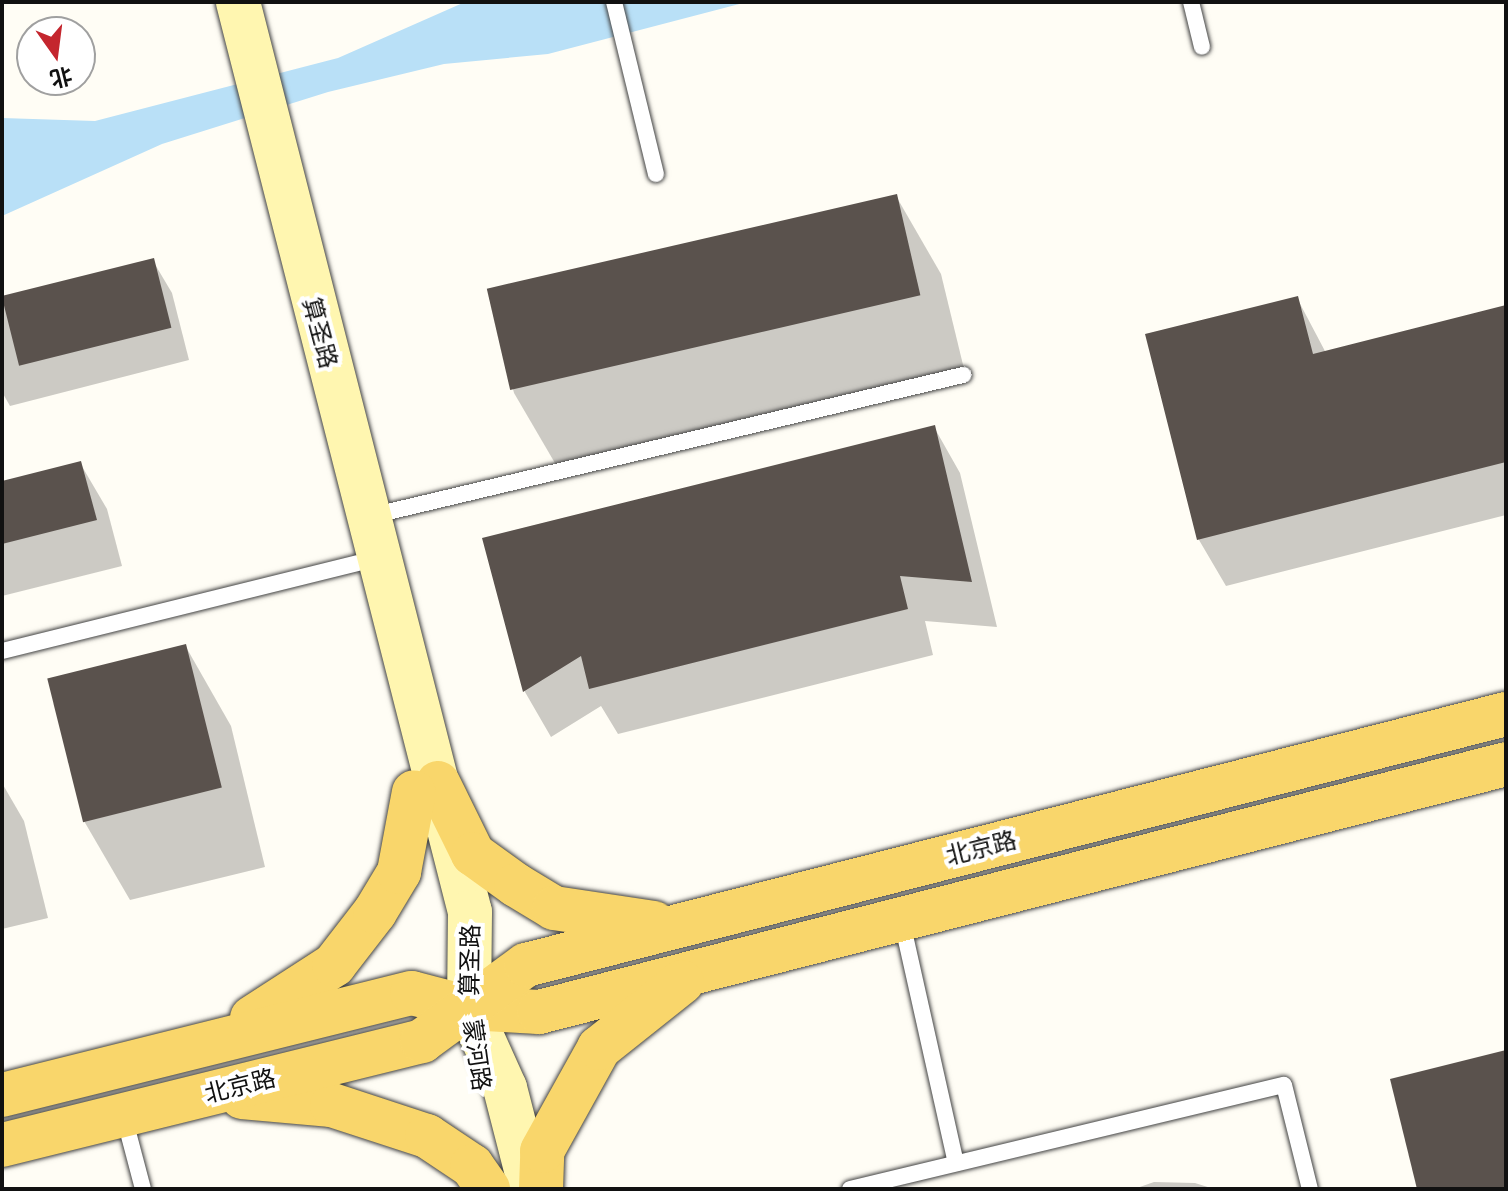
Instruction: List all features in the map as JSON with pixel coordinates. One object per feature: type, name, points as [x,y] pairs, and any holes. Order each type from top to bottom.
[{"type":"main road","name":"算圣路","points":[[212,2],[238,57],[357,563],[426,787]]},
{"type":"main road","name":"算圣路","points":[[238,2],[238,57]]},
{"type":"main road","name":"算圣路","points":[[260,144],[371,516],[469,1008]]},
{"type":"main road","points":[[1451,728],[1506,704]]},
{"type":"main road","name":"北京路","points":[[2,1145],[422,1041],[526,965],[1506,714]]},
{"type":"main road","name":"北京路","points":[[2,1095],[412,993],[469,1008],[539,1012],[1506,764]]},
{"type":"main road","points":[[1419,786],[1506,779]]},
{"type":"main road","points":[[426,787],[473,854],[554,908],[676,926]]},
{"type":"main road","points":[[190,1048],[286,1001],[334,965],[399,872],[426,787]]},
{"type":"main road","points":[[541,1189],[542,1151],[599,1048],[695,972]]},
{"type":"main road","name":"蒙河路","points":[[469,1008],[506,1189]]},
{"type":"main road","name":"蒙河路","points":[[469,1008],[505,1088],[531,1189]]},
{"type":"main road","points":[[207,1094],[332,1105],[427,1136],[472,1166],[488,1189]]},
{"type":"lane","points":[[614,2],[656,174]]},
{"type":"lane","points":[[1191,2],[1202,47]]},
{"type":"lane","points":[[371,516],[963,375]]},
{"type":"lane","points":[[2,651],[357,563]]},
{"type":"lane","points":[[901,919],[956,1163]]},
{"type":"lane","points":[[850,1189],[1284,1085],[1310,1189]]},
{"type":"lane","points":[[124,1115],[143,1189]]},
{"type":"water","points":[[465,2],[747,2],[548,54],[444,64],[328,92],[162,144],[2,216],[2,118],[95,121],[338,58]]},
{"type":"building","points":[[897,194],[920,295],[510,390],[487,289]]},
{"type":"building","points":[[154,258],[171,328],[19,366],[2,296]]},
{"type":"building","points":[[1298,296],[1313,354],[1506,305],[1506,462],[1197,540],[1145,334]]},
{"type":"building","points":[[935,425],[972,582],[900,576],[908,609],[589,689],[581,656],[523,692],[482,538]]},
{"type":"building","points":[[81,461],[97,520],[2,544],[2,481]]},
{"type":"building","points":[[186,644],[222,788],[83,822],[47,679]]},
{"type":"building","points":[[1506,1050],[1506,1189],[1417,1189],[1390,1079]]}]
